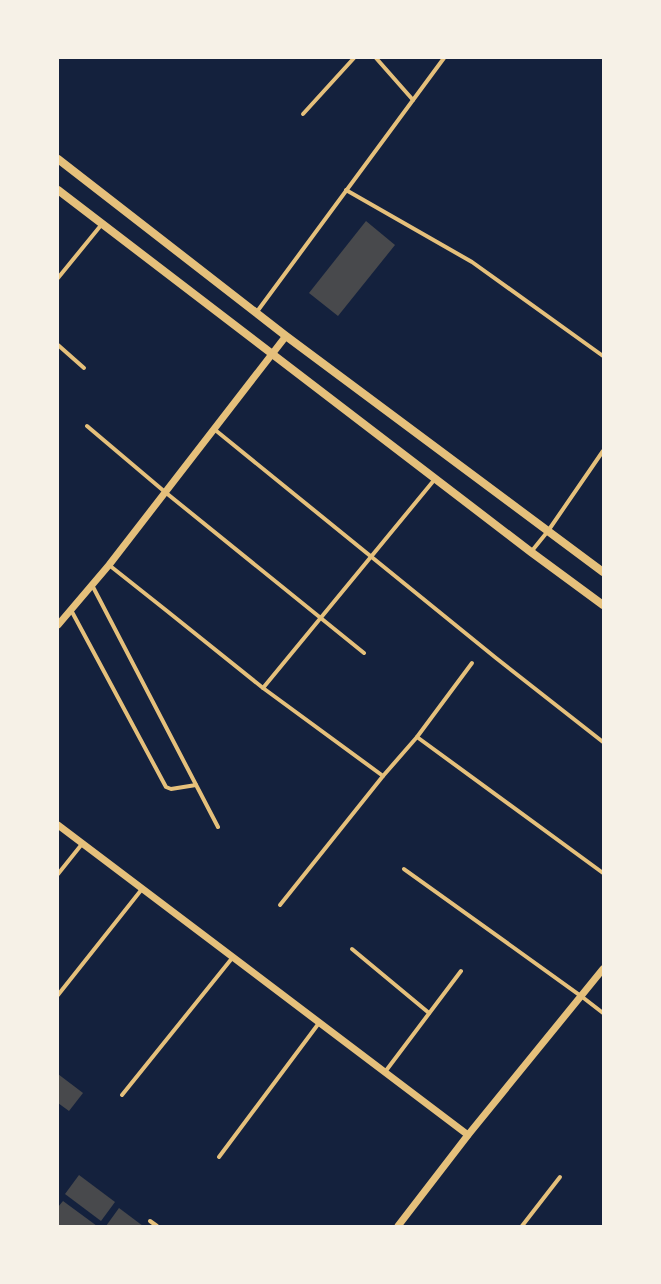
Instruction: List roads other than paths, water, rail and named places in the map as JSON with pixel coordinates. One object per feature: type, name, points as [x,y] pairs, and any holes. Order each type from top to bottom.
[{"type":"main road","points":[[58,159],[286,336],[603,572]]},
{"type":"main road","points":[[58,190],[435,479],[603,605]]},
{"type":"street","points":[[303,114],[354,58]]},
{"type":"street","points":[[376,58],[414,100]]},
{"type":"street","points":[[256,313],[444,58]]},
{"type":"street","points":[[346,190],[472,262],[603,356]]},
{"type":"street","points":[[58,278],[102,224]]},
{"type":"street","points":[[58,625],[109,565],[286,336]]},
{"type":"street","points":[[58,344],[84,368]]},
{"type":"street","points":[[87,426],[165,492],[364,653]]},
{"type":"street","points":[[214,429],[496,658],[603,742]]},
{"type":"street","points":[[531,552],[548,531],[603,451]]},
{"type":"street","points":[[263,688],[435,479]]},
{"type":"street","points":[[109,565],[263,688],[383,776]]},
{"type":"street","points":[[92,585],[218,827]]},
{"type":"street","points":[[71,610],[166,787],[171,789],[196,784]]},
{"type":"street","points":[[280,905],[383,776],[418,737],[472,662]]},
{"type":"street","points":[[418,737],[603,874]]},
{"type":"street","points":[[58,825],[468,1135]]},
{"type":"street","points":[[58,874],[82,844]]},
{"type":"street","points":[[404,869],[603,1013]]},
{"type":"street","points":[[58,995],[142,889]]},
{"type":"street","points":[[352,949],[429,1013]]},
{"type":"street","points":[[122,1095],[233,957]]},
{"type":"street","points":[[398,1226],[468,1135],[603,969]]},
{"type":"street","points":[[385,1072],[461,971]]},
{"type":"street","points":[[219,1156],[319,1022]]},
{"type":"street","points":[[522,1226],[560,1177]]},
{"type":"street","points":[[150,1221],[157,1226]]}]
